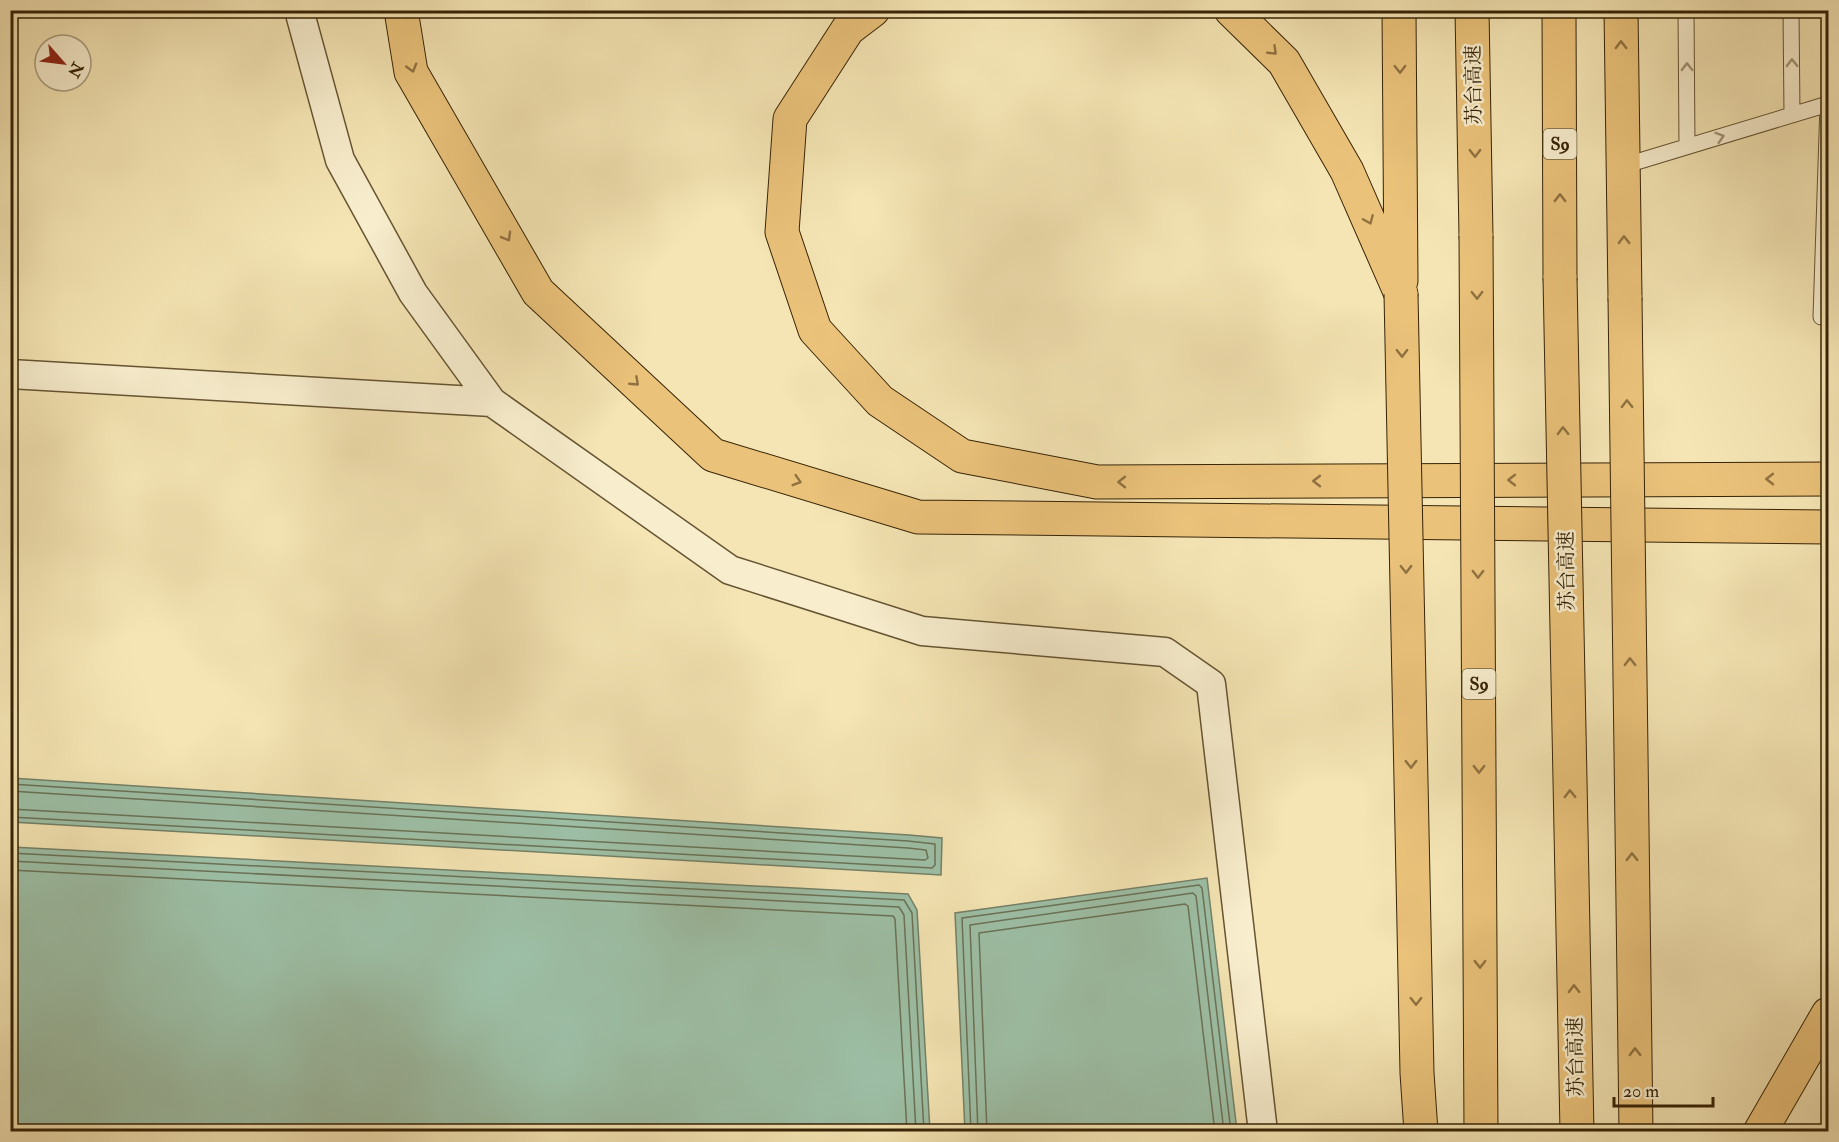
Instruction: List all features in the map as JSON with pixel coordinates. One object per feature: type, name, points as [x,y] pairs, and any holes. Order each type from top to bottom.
[{"type":"highway","points":[[401,10],[411,72],[538,292],[713,455],[918,517],[1828,527]]},
{"type":"highway","points":[[873,10],[848,29],[790,119],[782,232],[815,330],[880,401],[962,456],[1097,482],[1828,479]]},
{"type":"highway","points":[[1231,10],[1284,62],[1347,171],[1401,294]]},
{"type":"highway","points":[[1399,10],[1401,294],[1416,1037],[1421,1131]]},
{"type":"highway","name":"苏台高速","points":[[1472,10],[1476,236],[1481,1131]]},
{"type":"highway","name":"苏台高速","points":[[1559,10],[1560,278],[1577,1131]]},
{"type":"highway","points":[[1621,10],[1636,1131]]},
{"type":"highway","points":[[1760,1131],[1828,1014]]},
{"type":"street","points":[[299,10],[340,160],[413,293],[492,402],[730,570],[922,631],[1165,652],[1210,684],[1263,1131]]},
{"type":"street","points":[[10,374],[492,402]]},
{"type":"lane","points":[[1686,10],[1687,147]]},
{"type":"lane","points":[[1791,10],[1792,115]]},
{"type":"lane","points":[[1623,166],[1828,104],[1821,317],[1828,317]]},
{"type":"water","points":[[10,778],[942,838],[941,875],[11,822]]},
{"type":"water","points":[[11,847],[908,894],[917,910],[930,1131],[11,1131]]},
{"type":"water","points":[[1207,878],[1237,1131],[965,1131],[955,913]]}]
